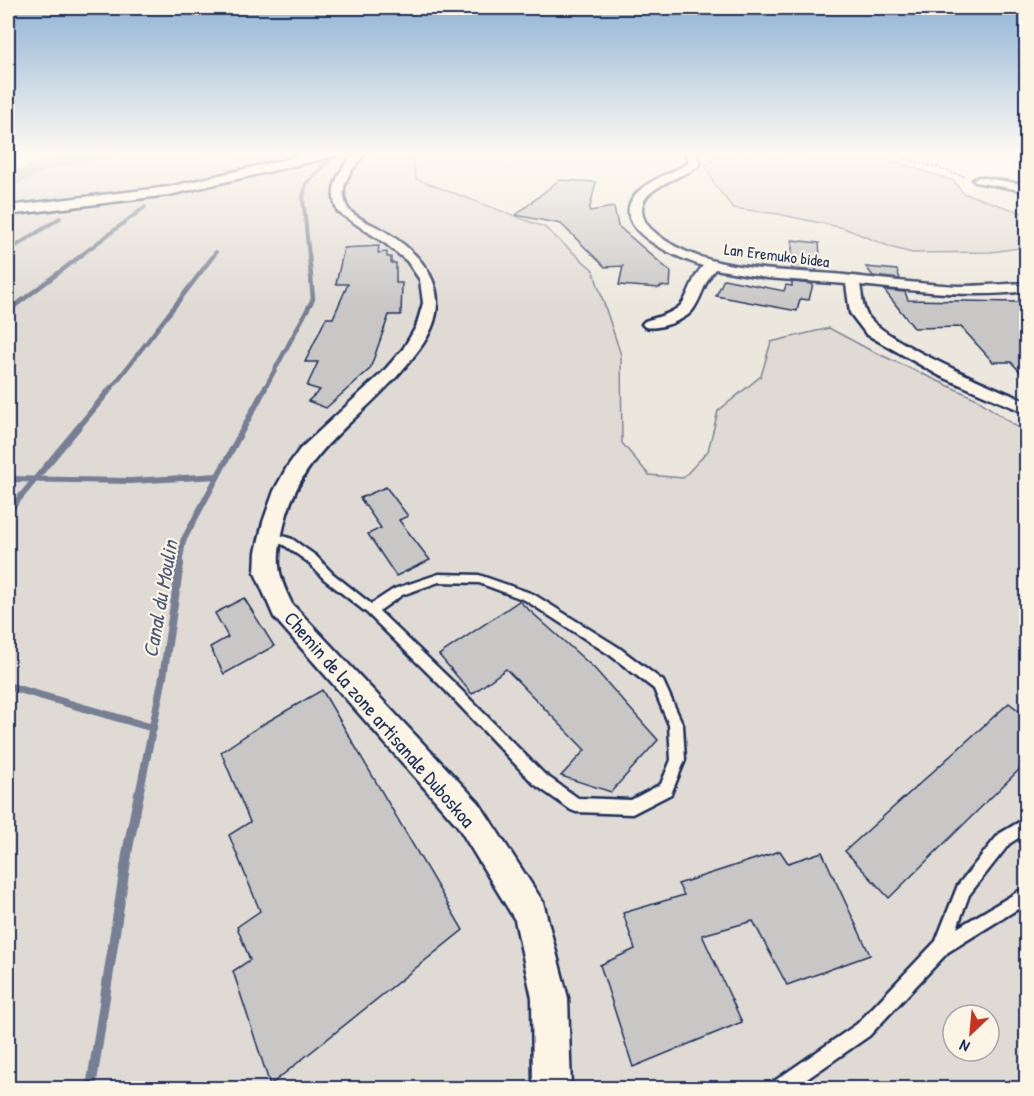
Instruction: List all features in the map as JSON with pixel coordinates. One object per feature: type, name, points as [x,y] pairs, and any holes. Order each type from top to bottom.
[{"type":"street","points":[[8,211],[63,204]]},
{"type":"street","name":"Chemin de la zone artisanale Duboskoa","points":[[340,204],[344,212],[412,258],[428,281],[432,296],[429,317],[414,345],[388,378],[306,454],[291,477],[275,511],[267,572],[283,610],[468,814],[531,914],[550,998],[552,1089]]},
{"type":"street","name":"Lan Eremuko bidea","points":[[638,204],[637,217],[657,241],[677,252],[712,264],[747,271],[981,291],[1026,287]]},
{"type":"street","points":[[650,324],[665,320],[686,309],[702,275],[712,264]]},
{"type":"street","points":[[852,280],[858,314],[872,331],[946,372],[1026,408]]},
{"type":"lane","points":[[270,536],[288,542],[312,559],[328,576],[370,610],[449,686],[539,779],[576,805],[632,807],[666,789],[678,760],[676,726],[659,685],[614,651],[529,597],[479,579],[439,578],[398,592],[370,610]]},
{"type":"lane","points":[[942,946],[963,890],[1004,839],[1026,825]]},
{"type":"lane","points":[[779,1089],[864,1030],[942,946],[1026,895]]},
{"type":"shaded area","points":[[8,204],[483,204],[544,227],[593,270],[621,355],[622,443],[649,475],[683,478],[708,451],[718,411],[761,376],[771,342],[829,328],[870,350],[975,398],[1026,433],[1026,1088],[8,1088]]},
{"type":"shaded area","points":[[483,204],[730,204],[733,208],[778,214],[844,228],[892,248],[991,252],[1026,247],[1026,433],[975,398],[870,350],[829,328],[771,342],[761,376],[718,412],[709,451],[683,478],[649,475],[622,443],[621,355],[612,333],[544,227]]},
{"type":"shaded area","points":[[730,204],[996,204],[1026,214],[1026,247],[991,252],[912,253],[893,248],[844,228],[778,214],[733,208]]},
{"type":"shaded area","points":[[996,204],[1026,204],[1026,214]]},
{"type":"building","points":[[529,204],[591,204],[589,211],[614,207],[618,226],[671,272],[670,287],[619,285],[623,266],[605,267],[561,224],[516,215]]},
{"type":"building","points":[[792,240],[819,243],[821,267],[817,266],[816,271],[792,269]]},
{"type":"building","points":[[379,246],[378,253],[387,252],[387,257],[391,257],[391,263],[396,263],[396,283],[402,283],[401,315],[389,315],[370,369],[326,408],[308,401],[320,390],[307,386],[318,362],[305,362],[326,318],[333,318],[348,284],[336,284],[344,248]]},
{"type":"building","points":[[866,267],[897,270],[900,279],[873,276]]},
{"type":"building","points":[[724,279],[784,291],[786,285],[792,286],[792,282],[813,284],[809,300],[800,299],[797,311],[716,296]]},
{"type":"building","points":[[884,290],[905,292],[908,300],[1018,302],[1026,309],[1026,378],[1011,362],[993,362],[961,327],[914,328]]},
{"type":"building","points":[[386,487],[408,516],[399,520],[430,560],[396,576],[368,534],[381,528],[360,498]]},
{"type":"building","points":[[244,598],[274,646],[224,674],[210,647],[228,637],[215,613]]},
{"type":"building","points":[[519,601],[594,668],[658,740],[611,792],[561,776],[585,750],[506,669],[472,694],[439,655]]},
{"type":"building","points":[[322,690],[463,930],[270,1085],[233,971],[250,960],[237,927],[260,911],[229,835],[250,822],[221,752]]},
{"type":"building","points":[[1009,703],[1026,716],[1026,763],[889,898],[845,851]]},
{"type":"building","points":[[780,851],[788,863],[822,852],[870,955],[787,985],[753,921],[702,935],[742,1022],[633,1067],[600,965],[635,949],[623,913],[684,895],[678,884]]},
{"type":"waterway","name":"Canal du Moulin","points":[[304,204],[309,256]]},
{"type":"waterway","points":[[80,256],[145,207]]},
{"type":"waterway","points":[[8,251],[60,218]]},
{"type":"waterway","points":[[213,256],[216,252]]},
{"type":"waterway","points":[[8,311],[82,255]]},
{"type":"waterway","points":[[110,390],[214,255]]},
{"type":"waterway","name":"Canal du Moulin","points":[[264,390],[313,299],[309,255]]},
{"type":"waterway","points":[[35,479],[111,388]]},
{"type":"waterway","name":"Canal du Moulin","points":[[218,476],[265,388]]},
{"type":"waterway","points":[[35,479],[131,481],[218,476]]},
{"type":"waterway","name":"Canal du Moulin","points":[[179,565],[183,541],[218,476]]},
{"type":"waterway","points":[[8,479],[35,479]]},
{"type":"waterway","points":[[8,512],[35,479]]},
{"type":"waterway","name":"Canal du Moulin","points":[[153,728],[163,677],[180,564]]},
{"type":"waterway","points":[[8,686],[153,728]]},
{"type":"waterway","name":"Canal du Moulin","points":[[139,795],[153,728]]},
{"type":"waterway","name":"Canal du Moulin","points":[[91,1088],[128,848],[139,794]]}]
